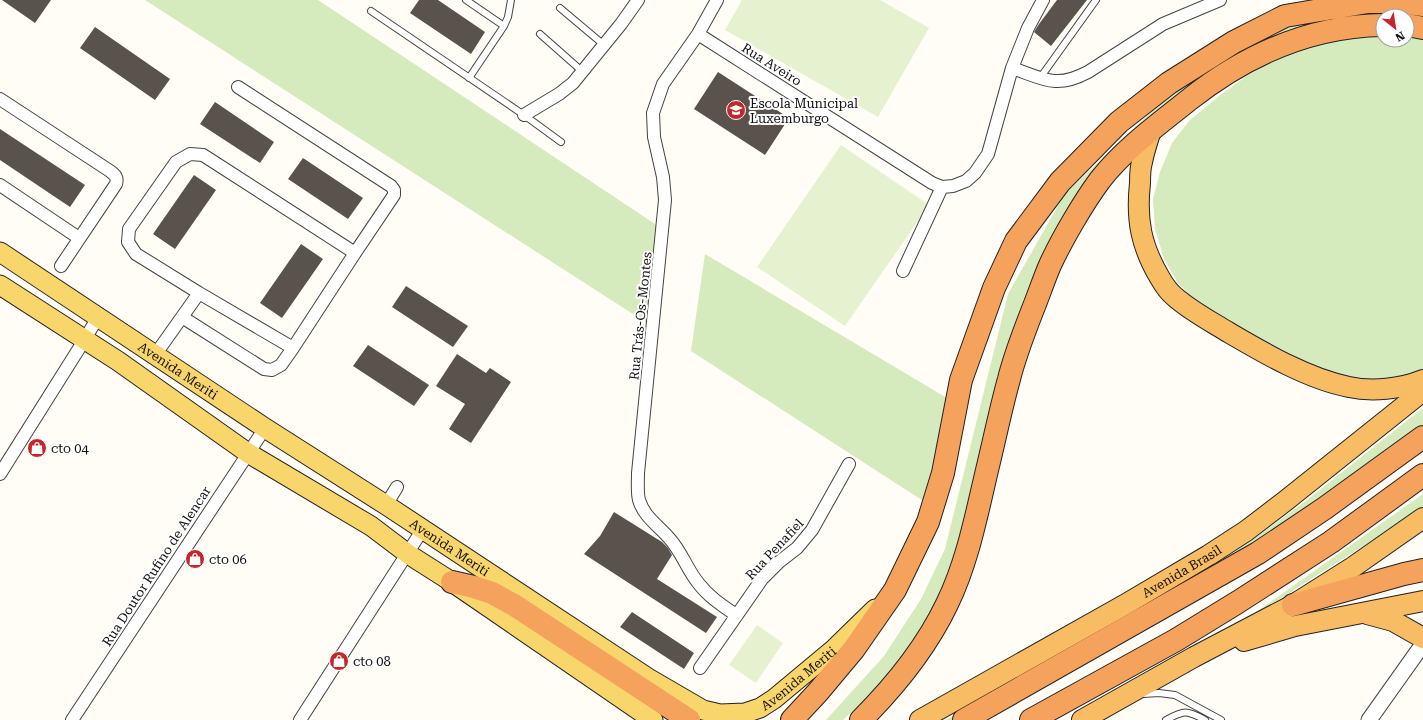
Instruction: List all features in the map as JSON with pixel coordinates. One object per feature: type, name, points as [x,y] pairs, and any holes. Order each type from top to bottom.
[{"type":"highway","points":[[792,720],[854,649],[895,590],[928,522],[943,472],[961,380],[994,288],[1016,241],[1060,182],[1119,122],[1169,83],[1234,42],[1285,16],[1322,0]]},
{"type":"highway","points":[[1285,16],[1368,2],[1402,2],[1423,5]]},
{"type":"highway","points":[[861,720],[910,665],[928,638],[948,603],[965,559],[1009,377],[1027,324],[1051,263],[1085,203],[1101,179],[1151,130],[1221,76],[1260,54],[1316,33],[1342,28],[1375,26]]},
{"type":"highway","points":[[1151,130],[1141,162],[1138,196],[1140,228],[1146,250],[1160,279],[1174,296],[1193,311],[1262,351],[1307,373],[1332,383],[1350,388],[1383,389],[1410,386],[1423,380]]},
{"type":"highway","name":"Avenida Brasil","points":[[920,720],[1126,604],[1209,555],[1246,531],[1423,391]]},
{"type":"highway","name":"Avenida Brasil","points":[[964,720],[1258,553],[1326,508],[1423,436]]},
{"type":"highway","points":[[1031,720],[1176,640],[1238,602],[1331,542],[1423,475]]},
{"type":"highway","points":[[1082,720],[1123,696],[1293,604],[1353,567],[1423,518]]},
{"type":"highway","points":[[1293,604],[1423,570]]},
{"type":"highway","points":[[452,582],[492,593],[514,605],[686,718]]},
{"type":"highway","points":[[1194,657],[1295,626],[1423,601]]},
{"type":"highway","points":[[1361,613],[1393,621],[1423,638]]},
{"type":"main road","name":"Avenida Meriti","points":[[0,252],[265,428],[386,504],[648,678],[703,710],[720,714],[745,713],[760,708],[774,699],[834,649],[895,590]]},
{"type":"main road","name":"Avenida Meriti","points":[[0,285],[118,361],[248,453],[371,526],[408,554],[452,582],[653,720]]},
{"type":"street","points":[[524,115],[559,94],[573,83],[638,0]]},
{"type":"street","name":"Rua Trás-Os-Montes","points":[[717,0],[698,34],[663,84],[653,112],[654,137],[663,177],[665,200],[638,488],[639,501],[646,514],[680,552],[699,584],[710,597],[736,615]]},
{"type":"street","points":[[903,271],[937,185],[960,184],[966,181],[975,174],[988,154],[1012,68],[1028,28],[1043,0]]},
{"type":"street","points":[[1012,68],[1040,78],[1054,81],[1064,82],[1077,78],[1164,24],[1220,0]]},
{"type":"street","name":"Rua Aveiro","points":[[698,34],[937,185]]},
{"type":"street","points":[[182,317],[264,369],[272,370],[281,365],[394,195],[394,190],[391,186],[238,87]]},
{"type":"street","points":[[0,99],[116,175],[116,184],[61,266]]},
{"type":"street","points":[[293,348],[136,254],[128,242],[129,229],[176,162],[190,154],[203,155],[355,253]]},
{"type":"street","points":[[0,185],[79,238]]},
{"type":"street","points":[[155,355],[199,293]]},
{"type":"street","points":[[0,474],[98,317]]},
{"type":"street","name":"Rua Doutor Rufino de Alencar","points":[[72,720],[265,428]]},
{"type":"street","name":"Rua Penafiel","points":[[700,668],[762,579],[779,562],[797,548],[812,530],[849,464]]},
{"type":"street","points":[[386,504],[397,487]]},
{"type":"street","points":[[300,720],[423,529]]},
{"type":"street","points":[[1369,720],[1423,644]]},
{"type":"lane","points":[[466,0],[504,26]]},
{"type":"lane","points":[[469,78],[504,26],[508,17],[511,0]]},
{"type":"lane","points":[[1040,78],[1096,0]]},
{"type":"lane","points":[[560,8],[604,45]]},
{"type":"lane","points":[[371,12],[524,115],[561,142]]},
{"type":"lane","points":[[540,34],[583,72]]},
{"type":"lane","points":[[1123,696],[1159,693],[1175,695],[1221,720]]},
{"type":"lane","points":[[1166,720],[1185,712],[1193,713],[1205,720]]},
{"type":"green space","points":[[145,0],[318,0],[658,226],[650,325]]},
{"type":"green space","points":[[742,0],[880,0],[929,28],[878,117],[725,30]]},
{"type":"green space","points":[[1375,12],[1375,17],[1304,30],[1119,154],[1053,252],[954,581],[907,660],[843,720],[826,720],[884,656],[921,599],[945,549],[1008,294],[1064,195],[1172,92],[1262,37],[1298,23]]},
{"type":"green space","points":[[1415,13],[1423,14],[1423,21],[1415,18]]},
{"type":"green space","points":[[1375,36],[1375,48],[1415,48],[1415,37],[1423,39],[1423,370],[1415,374],[1362,380],[1337,375],[1307,363],[1197,303],[1178,283],[1164,259],[1155,229],[1153,199],[1160,172],[1172,143],[1189,121],[1219,96],[1248,75],[1282,56],[1326,40]]},
{"type":"green space","points":[[841,145],[929,205],[845,326],[757,267]]},
{"type":"green space","points":[[705,254],[952,401],[931,506],[691,351]]},
{"type":"green space","points":[[1423,408],[1423,431],[1247,556],[955,720],[946,720],[1175,592],[1254,539],[1311,497]]},
{"type":"green space","points":[[1423,494],[1423,508],[1228,632]]},
{"type":"green space","points":[[757,625],[783,643],[756,683],[729,665]]},
{"type":"building","points":[[2,0],[51,0],[35,23]]},
{"type":"building","points":[[419,0],[438,0],[485,32],[471,54],[410,13]]},
{"type":"building","points":[[1057,0],[1087,0],[1051,46],[1034,32]]},
{"type":"building","points":[[95,27],[170,79],[155,100],[80,48]]},
{"type":"building","points":[[718,72],[789,118],[765,155],[694,109]]},
{"type":"building","points":[[215,102],[274,142],[260,163],[200,124]]},
{"type":"building","points":[[0,129],[85,185],[70,207],[0,160]]},
{"type":"building","points":[[303,158],[363,198],[348,219],[288,179]]},
{"type":"building","points":[[194,175],[216,190],[175,249],[153,234]]},
{"type":"building","points":[[301,244],[323,259],[282,318],[260,303]]},
{"type":"building","points":[[406,286],[468,326],[453,347],[392,307]]},
{"type":"building","points":[[368,345],[429,385],[414,406],[353,366]]},
{"type":"building","points":[[457,354],[486,373],[490,368],[511,382],[471,443],[449,429],[465,404],[436,386]]},
{"type":"building","points":[[614,512],[662,542],[668,548],[672,555],[657,579],[717,617],[706,633],[584,554],[600,536]]},
{"type":"building","points":[[632,612],[694,653],[684,669],[620,627]]},
{"type":"place","name":"Escola Municipal Luxemburgo","points":[[736,110]]},
{"type":"place","name":"cto 04","points":[[37,448]]},
{"type":"place","name":"cto 06","points":[[195,559]]},
{"type":"place","name":"cto 08","points":[[339,661]]}]
